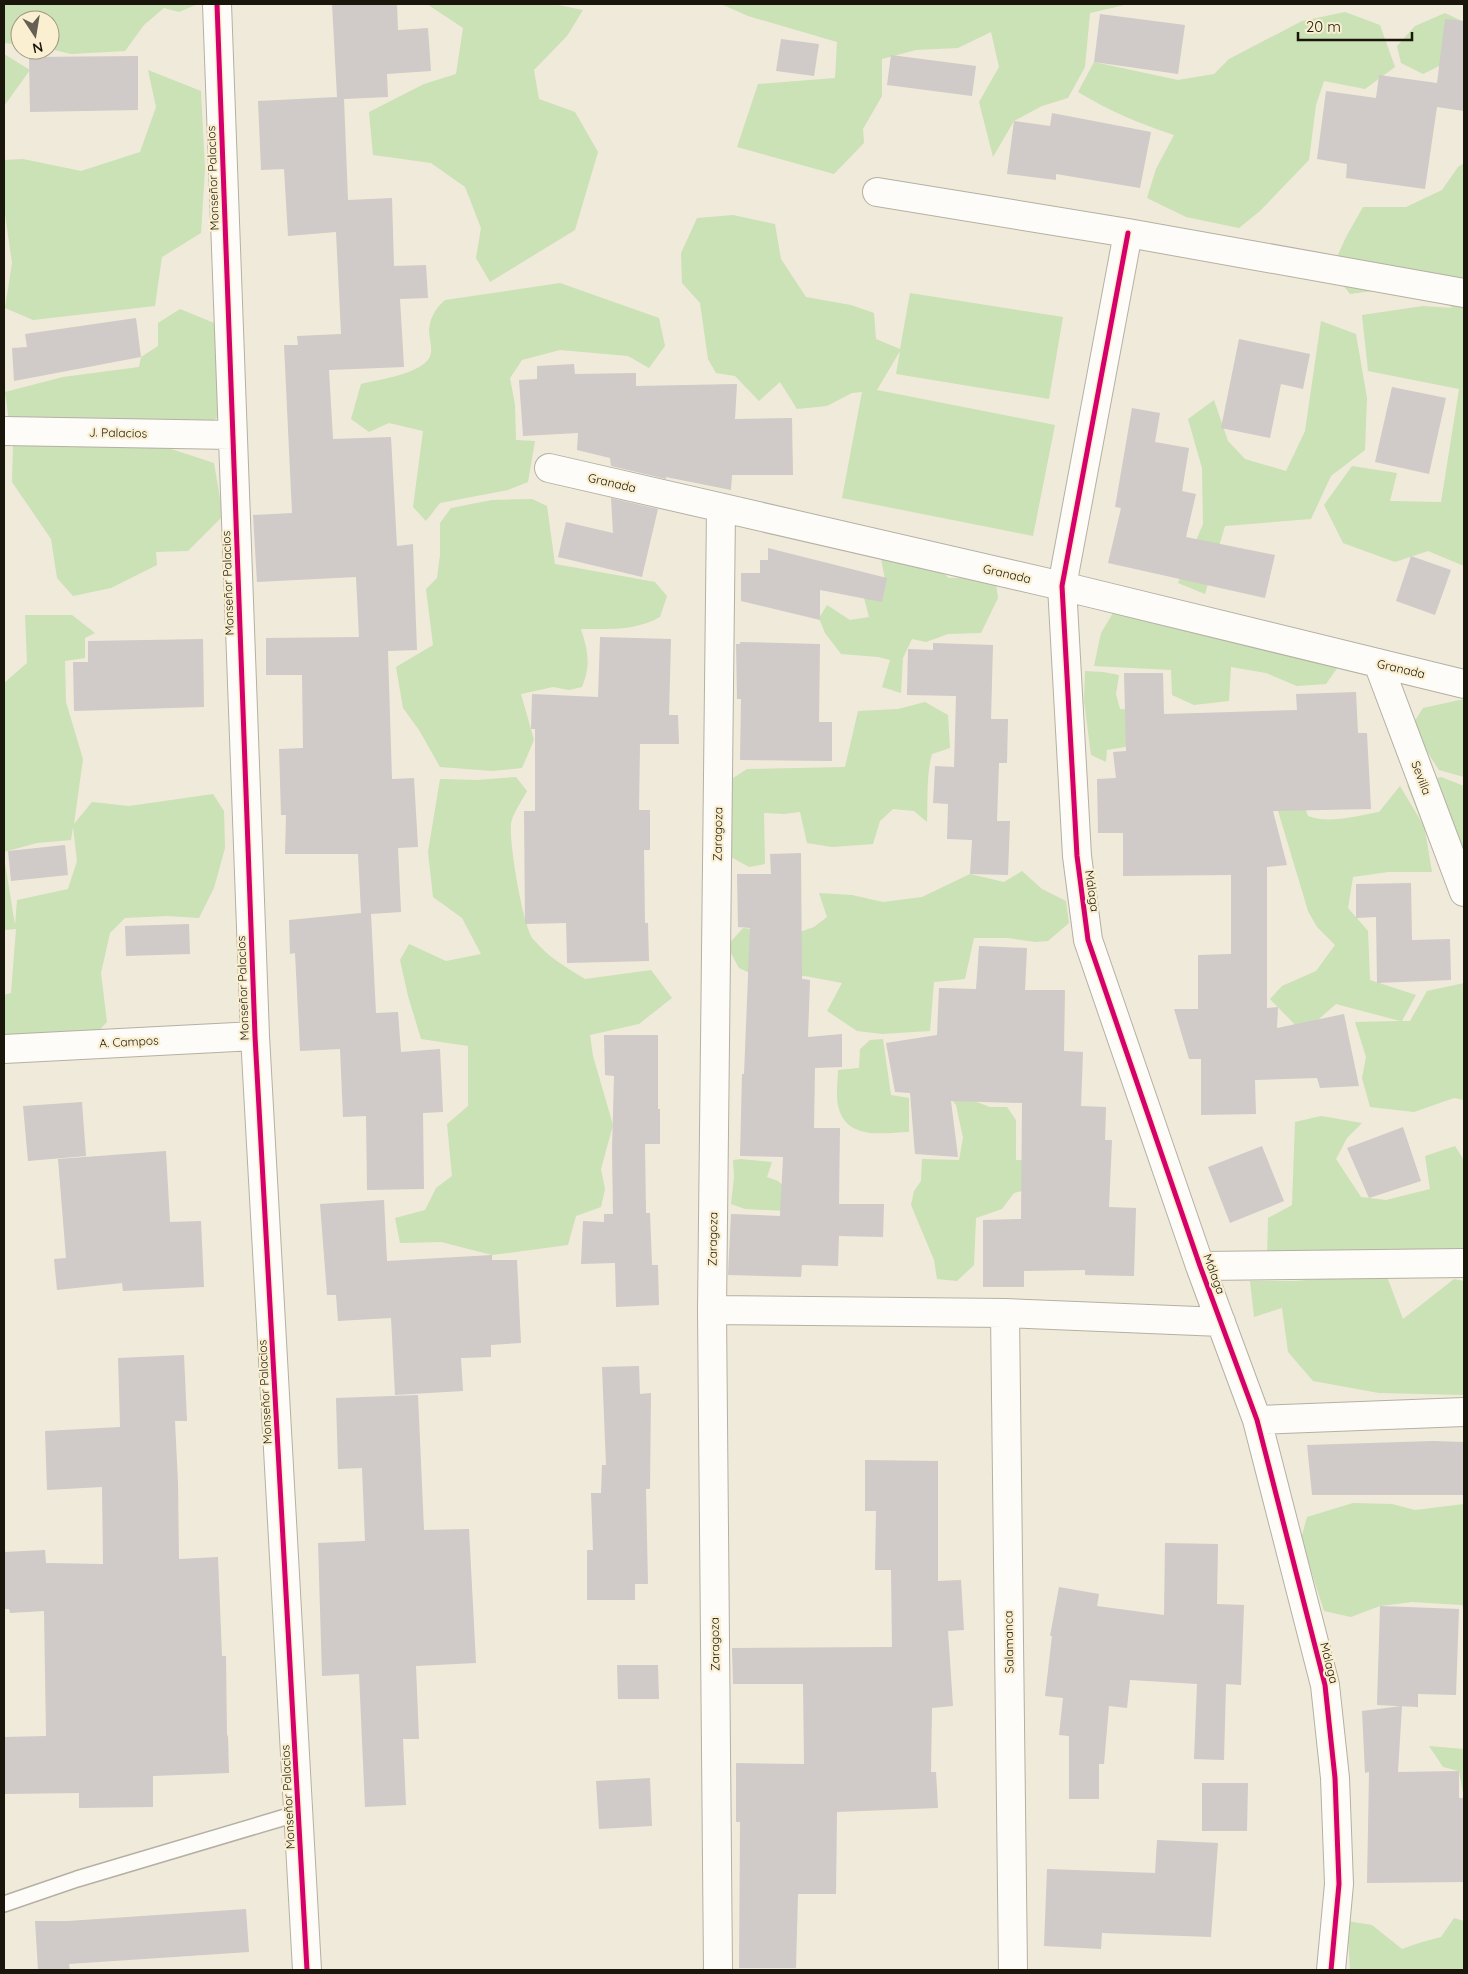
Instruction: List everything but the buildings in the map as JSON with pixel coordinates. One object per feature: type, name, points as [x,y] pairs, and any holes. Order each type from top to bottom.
[{"type":"street","name":"Monseñor Palacios","points":[[217,4],[255,1036],[307,1970]]},
{"type":"street","points":[[877,192],[1464,293]]},
{"type":"street","name":"Málaga","points":[[1128,234],[1062,586],[1077,856],[1088,940],[1200,1266],[1257,1420],[1325,1685],[1335,1778],[1339,1884],[1331,1970]]},
{"type":"street","name":"J. Palacios","points":[[4,431],[232,436]]},
{"type":"street","name":"Granada","points":[[549,468],[1062,586],[1464,684]]},
{"type":"street","name":"Zaragoza","points":[[718,1970],[712,1310],[721,509]]},
{"type":"street","name":"Sevilla","points":[[1378,663],[1464,892]]},
{"type":"street","name":"A. Campos","points":[[4,1049],[255,1036]]},
{"type":"street","points":[[1200,1266],[1464,1263]]},
{"type":"street","points":[[712,1310],[1005,1313],[1221,1322]]},
{"type":"street","name":"Salamanca","points":[[1005,1313],[1013,1970]]},
{"type":"street","points":[[1257,1420],[1464,1412]]},
{"type":"lane","points":[[4,1904],[77,1879],[299,1813]]},
{"type":"green space","points":[[4,4],[198,4],[179,12],[164,8],[144,25],[125,51],[71,54],[60,51],[60,10],[10,10],[10,44],[4,43]]},
{"type":"green space","points":[[427,4],[553,4],[583,10],[567,36],[534,70],[539,99],[575,112],[598,152],[575,230],[490,282],[476,258],[481,228],[465,187],[431,163],[373,155],[369,112],[424,84],[456,74],[463,28]]},
{"type":"green space","points":[[721,4],[1129,4],[1090,13],[1085,67],[1068,98],[1042,106],[1014,121],[993,157],[979,102],[999,67],[991,32],[958,48],[916,50],[882,59],[882,96],[863,129],[864,143],[834,174],[737,147],[758,84],[835,78],[837,42],[748,16]]},
{"type":"green space","points":[[1345,12],[1380,25],[1395,67],[1365,89],[1324,81],[1316,105],[1309,160],[1260,211],[1239,228],[1186,217],[1147,198],[1156,169],[1174,135],[1125,116],[1078,92],[1094,62],[1178,80],[1214,74],[1229,59],[1302,21]]},
{"type":"green space","points":[[1445,13],[1464,22],[1464,54],[1423,74],[1401,63],[1397,46],[1415,26]]},
{"type":"green space","points":[[4,54],[10,58],[10,60],[14,60],[30,70],[4,106]]},
{"type":"green space","points":[[148,70],[201,91],[205,169],[201,233],[162,257],[155,306],[33,320],[5,308],[12,263],[4,207],[4,160],[23,159],[81,171],[140,152],[156,107]]},
{"type":"green space","points":[[1464,163],[1464,566],[1428,551],[1395,562],[1343,543],[1324,505],[1352,466],[1397,473],[1390,501],[1441,502],[1459,389],[1368,371],[1362,315],[1423,306],[1453,308],[1419,285],[1350,294],[1331,270],[1346,237],[1363,207],[1406,207],[1442,190],[1458,167]]},
{"type":"green space","points":[[733,215],[775,224],[781,259],[806,297],[851,305],[874,313],[876,339],[900,349],[910,293],[1063,317],[1049,399],[896,374],[900,351],[877,390],[1055,425],[1033,536],[842,498],[862,392],[852,393],[827,406],[797,409],[780,382],[759,401],[735,376],[716,373],[708,359],[700,303],[682,283],[681,253],[697,218]]},
{"type":"green space","points":[[560,283],[659,318],[665,346],[649,368],[628,356],[560,350],[522,360],[510,378],[515,405],[516,440],[535,441],[528,482],[508,490],[440,503],[426,521],[413,507],[423,431],[389,423],[369,432],[351,419],[361,384],[403,374],[425,363],[431,352],[429,330],[432,317],[445,300]]},
{"type":"green space","points":[[180,309],[219,325],[222,380],[217,418],[188,435],[9,421],[5,392],[63,377],[139,367],[141,357],[158,346],[158,323]]},
{"type":"green space","points":[[1321,321],[1356,334],[1367,398],[1365,450],[1331,476],[1311,519],[1225,526],[1205,594],[1178,583],[1203,524],[1202,468],[1188,419],[1214,400],[1228,441],[1245,459],[1286,471],[1305,431]]},
{"type":"green space","points":[[13,445],[159,445],[214,463],[223,516],[188,551],[156,552],[157,565],[111,588],[73,596],[57,578],[51,539],[12,482]]},
{"type":"green space","points":[[532,499],[547,506],[555,564],[655,582],[667,596],[660,617],[651,622],[631,627],[581,629],[587,658],[587,672],[582,687],[569,690],[553,687],[521,694],[534,740],[522,768],[492,771],[440,767],[419,730],[403,708],[396,667],[433,645],[426,589],[437,578],[440,555],[440,523],[451,508],[492,500]]},
{"type":"green space","points":[[881,558],[933,565],[949,578],[995,577],[998,598],[981,633],[948,634],[926,642],[912,639],[903,658],[901,693],[882,687],[890,660],[878,657],[841,654],[825,633],[819,618],[827,605],[850,620],[869,617],[864,598],[885,580]]},
{"type":"green space","points":[[1116,608],[1340,664],[1326,684],[1297,686],[1266,673],[1231,667],[1229,701],[1194,705],[1172,695],[1171,670],[1094,666],[1101,633]]},
{"type":"green space","points":[[25,615],[72,615],[95,633],[85,638],[85,658],[65,661],[66,702],[83,759],[74,824],[92,802],[129,806],[213,794],[224,811],[225,848],[214,888],[199,918],[167,916],[125,918],[110,933],[101,973],[107,1022],[74,1056],[4,1039],[4,995],[11,993],[16,929],[4,930],[4,857],[15,925],[17,900],[68,889],[77,861],[73,827],[71,840],[37,843],[4,852],[4,683],[27,663]]},
{"type":"green space","points":[[1085,671],[1119,675],[1116,694],[1120,709],[1140,710],[1130,746],[1107,750],[1106,762],[1091,755],[1084,701]]},
{"type":"green space","points":[[1464,699],[1464,777],[1439,770],[1411,727],[1423,708]]},
{"type":"green space","points":[[925,702],[948,715],[950,748],[932,754],[928,779],[927,822],[914,811],[893,809],[880,821],[873,844],[832,847],[807,843],[800,812],[784,814],[764,813],[765,864],[749,867],[731,857],[727,834],[727,782],[747,769],[845,767],[858,711],[898,709]]},
{"type":"green space","points":[[516,777],[527,791],[512,821],[512,849],[525,920],[534,940],[552,957],[585,979],[651,970],[672,998],[639,1024],[590,1035],[593,1056],[613,1125],[601,1169],[605,1189],[601,1207],[576,1216],[568,1245],[492,1255],[441,1242],[400,1243],[395,1218],[425,1210],[436,1188],[452,1176],[447,1124],[468,1106],[468,1046],[421,1039],[408,996],[400,960],[409,944],[446,961],[481,954],[462,918],[433,897],[428,852],[440,779],[477,780]]},
{"type":"green space","points":[[1441,777],[1464,786],[1464,866],[1456,870],[1437,859],[1425,830],[1432,872],[1388,872],[1353,877],[1348,908],[1368,931],[1370,980],[1416,995],[1402,1021],[1410,1021],[1427,991],[1464,983],[1464,1100],[1454,1098],[1414,1112],[1370,1107],[1362,1078],[1366,1057],[1355,1022],[1400,1021],[1336,1004],[1303,1033],[1270,999],[1282,986],[1316,971],[1335,945],[1317,927],[1308,911],[1276,804],[1300,792],[1308,816],[1325,819],[1343,819],[1379,812],[1400,786],[1422,823],[1407,785]]},
{"type":"green space","points":[[1022,871],[1042,889],[1066,901],[1069,923],[1048,941],[1035,942],[1008,938],[974,938],[965,979],[934,982],[930,1031],[882,1034],[857,1031],[827,1011],[842,983],[805,976],[763,979],[739,968],[727,946],[743,928],[794,934],[814,927],[827,917],[819,893],[852,895],[883,902],[922,897],[970,874],[1004,882]]},
{"type":"green space","points":[[883,1039],[891,1095],[909,1098],[909,1132],[878,1133],[858,1130],[850,1126],[839,1109],[837,1095],[838,1070],[859,1068],[860,1049],[870,1040]]},
{"type":"green space","points":[[942,1089],[990,1107],[1007,1107],[1016,1120],[1016,1160],[1028,1160],[1038,1187],[1014,1193],[1002,1209],[976,1218],[974,1265],[957,1281],[937,1279],[934,1260],[911,1205],[914,1191],[921,1181],[922,1159],[959,1160],[963,1138],[956,1105]]},
{"type":"green space","points":[[1321,1116],[1362,1123],[1347,1138],[1336,1159],[1361,1197],[1386,1200],[1430,1189],[1425,1156],[1455,1146],[1464,1160],[1464,1262],[1386,1274],[1403,1319],[1454,1279],[1464,1281],[1464,1395],[1379,1393],[1313,1381],[1288,1352],[1282,1308],[1254,1317],[1250,1281],[1295,1281],[1370,1275],[1267,1257],[1268,1218],[1292,1205],[1295,1122]]},
{"type":"green space","points":[[733,1160],[772,1162],[767,1177],[778,1181],[788,1190],[787,1211],[745,1209],[731,1204],[734,1177]]},
{"type":"green space","points":[[1353,1503],[1392,1504],[1415,1510],[1464,1504],[1464,1609],[1462,1605],[1412,1602],[1380,1606],[1351,1617],[1324,1611],[1301,1539],[1307,1517]]},
{"type":"green space","points":[[1429,1746],[1464,1749],[1464,1798],[1459,1771],[1443,1767]]},
{"type":"green space","points":[[1454,1918],[1464,1921],[1464,1970],[1350,1970],[1347,1921],[1372,1925],[1402,1949],[1441,1937]]},
{"type":"cycle path","points":[[217,4],[255,1036],[307,1970]]},
{"type":"cycle path","points":[[1128,233],[1062,586],[1077,856],[1088,940],[1200,1266],[1257,1420],[1325,1685],[1335,1778],[1339,1884],[1331,1970]]}]
